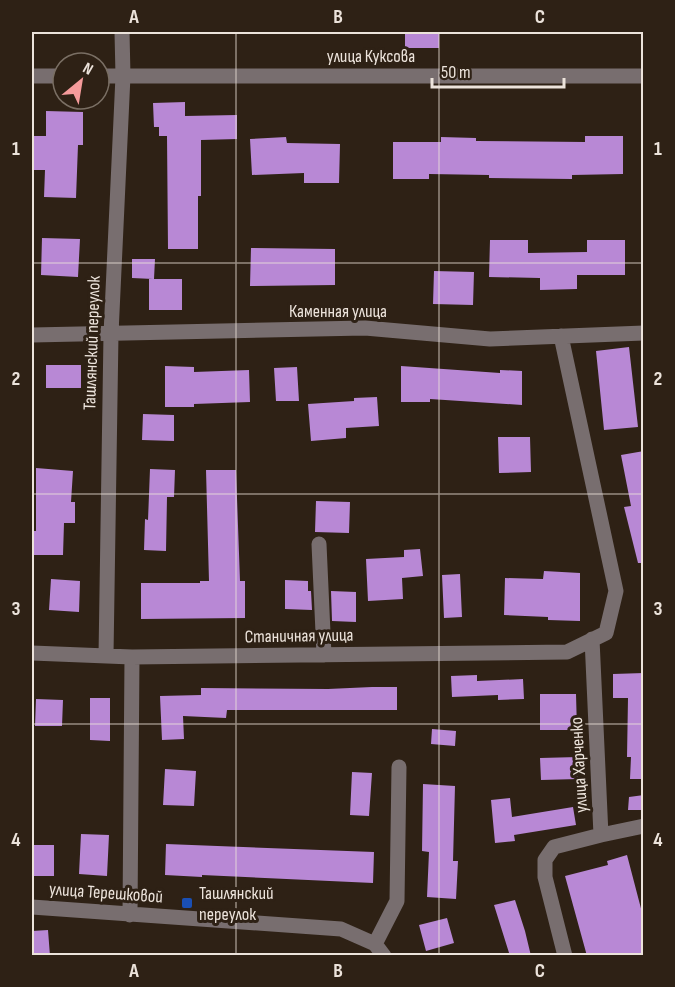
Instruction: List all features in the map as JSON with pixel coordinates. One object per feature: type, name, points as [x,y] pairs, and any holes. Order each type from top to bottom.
[{"type":"street","name":"Ташлянский переулок","points":[[106,656],[111,334],[123,76],[122,32]]},
{"type":"street","points":[[32,76],[51,76]]},
{"type":"street","name":"улица Куксова","points":[[111,76],[644,76]]},
{"type":"street","name":"Каменная улица","points":[[32,335],[365,328],[490,339],[644,333]]},
{"type":"street","points":[[561,336],[616,591],[606,633],[592,639]]},
{"type":"street","points":[[319,544],[324,655]]},
{"type":"street","name":"Станичная улица","points":[[32,652],[132,657],[567,652],[592,639]]},
{"type":"street","name":"улица Харченко","points":[[565,956],[545,877],[545,860],[554,847],[601,835],[592,639]]},
{"type":"street","points":[[130,915],[132,657]]},
{"type":"street","points":[[380,950],[397,901],[399,767]]},
{"type":"street","points":[[601,835],[644,826]]},
{"type":"street","name":"улица Терешковой","points":[[32,907],[340,929],[380,950]]},
{"type":"building","points":[[405,32],[439,32],[439,48],[405,48]]},
{"type":"building","points":[[185,102],[185,116],[237,115],[237,139],[201,140],[198,249],[168,249],[167,136],[159,136],[159,127],[154,127],[153,103]]},
{"type":"building","points":[[46,111],[83,112],[83,145],[78,145],[76,198],[44,197],[45,170],[32,170],[32,136],[46,136]]},
{"type":"building","points":[[585,136],[623,136],[623,174],[572,175],[572,179],[489,178],[489,175],[429,174],[429,179],[393,179],[393,142],[441,142],[441,137],[476,138],[476,141],[585,142]]},
{"type":"building","points":[[286,137],[287,143],[340,144],[339,183],[304,183],[304,173],[252,175],[250,139]]},
{"type":"building","points":[[42,238],[80,239],[78,277],[41,275]]},
{"type":"building","points":[[490,240],[528,240],[528,253],[587,252],[587,240],[625,240],[625,275],[577,275],[577,289],[540,290],[540,278],[489,277]]},
{"type":"building","points":[[251,248],[335,249],[335,285],[250,286]]},
{"type":"building","points":[[132,259],[155,259],[154,279],[182,279],[182,310],[149,310],[149,279],[153,279],[132,278]]},
{"type":"building","points":[[434,271],[474,272],[473,305],[433,304]]},
{"type":"building","points":[[629,347],[638,427],[604,430],[596,351]]},
{"type":"building","points":[[46,365],[81,365],[81,388],[46,388]]},
{"type":"building","points":[[165,366],[194,367],[194,372],[249,370],[250,402],[165,407]]},
{"type":"building","points":[[401,366],[500,373],[500,370],[522,371],[522,405],[430,399],[430,402],[401,402]]},
{"type":"building","points":[[297,367],[299,401],[276,401],[274,368]]},
{"type":"building","points":[[377,397],[379,426],[346,428],[346,438],[311,441],[308,404]]},
{"type":"building","points":[[143,414],[174,415],[174,441],[142,440]]},
{"type":"building","points":[[498,437],[530,437],[531,472],[499,473]]},
{"type":"building","points":[[644,451],[644,563],[638,563],[624,507],[631,506],[621,455]]},
{"type":"building","points":[[36,468],[73,471],[71,502],[75,502],[75,523],[64,523],[63,555],[33,555],[33,531],[36,531]]},
{"type":"building","points":[[150,469],[175,470],[174,497],[167,497],[166,551],[144,550]]},
{"type":"building","points":[[206,470],[236,470],[240,581],[245,581],[245,618],[141,619],[141,583],[209,581]]},
{"type":"building","points":[[316,501],[350,502],[349,533],[315,532]]},
{"type":"building","points":[[420,549],[423,576],[402,578],[403,599],[368,601],[366,559],[404,557],[404,550]]},
{"type":"building","points":[[544,571],[580,573],[580,621],[504,615],[505,578],[543,579]]},
{"type":"building","points":[[460,574],[462,617],[444,618],[442,575]]},
{"type":"building","points":[[51,579],[80,581],[79,612],[49,610]]},
{"type":"building","points":[[285,580],[308,581],[312,610],[285,609]]},
{"type":"building","points":[[331,591],[356,592],[356,622],[332,621]]},
{"type":"building","points":[[644,673],[644,779],[630,779],[631,757],[627,757],[628,698],[613,698],[613,674]]},
{"type":"building","points":[[477,675],[477,681],[523,679],[524,699],[498,700],[498,695],[452,697],[451,676]]},
{"type":"building","points":[[397,687],[397,710],[227,710],[226,718],[183,716],[184,739],[162,740],[160,696],[201,695],[201,688]]},
{"type":"building","points":[[540,694],[576,694],[577,730],[540,730]]},
{"type":"building","points":[[90,698],[110,698],[110,741],[90,740]]},
{"type":"building","points":[[36,699],[63,700],[62,726],[35,726]]},
{"type":"building","points":[[432,729],[456,731],[455,746],[431,744]]},
{"type":"building","points":[[578,757],[578,779],[541,780],[540,758]]},
{"type":"building","points":[[165,769],[196,771],[194,806],[163,805]]},
{"type":"building","points":[[352,772],[372,773],[369,816],[350,815]]},
{"type":"building","points":[[423,784],[455,786],[453,861],[458,861],[456,899],[427,897],[429,852],[422,851]]},
{"type":"building","points":[[644,795],[644,810],[628,810],[629,797]]},
{"type":"building","points":[[510,798],[512,817],[573,807],[576,825],[514,835],[515,841],[495,843],[491,800]]},
{"type":"building","points":[[81,834],[109,835],[107,876],[79,874]]},
{"type":"building","points":[[166,844],[374,852],[373,883],[165,875]]},
{"type":"building","points":[[32,845],[54,845],[54,876],[32,876]]},
{"type":"building","points":[[627,855],[644,920],[644,956],[587,956],[565,876],[608,865],[607,861]]},
{"type":"building","points":[[515,900],[531,956],[510,956],[494,905]]},
{"type":"building","points":[[447,918],[454,943],[426,951],[419,925]]},
{"type":"building","points":[[48,930],[50,956],[32,956],[32,931]]},
{"type":"place","name":"Ташлянский переулок","points":[[187,903]]}]
